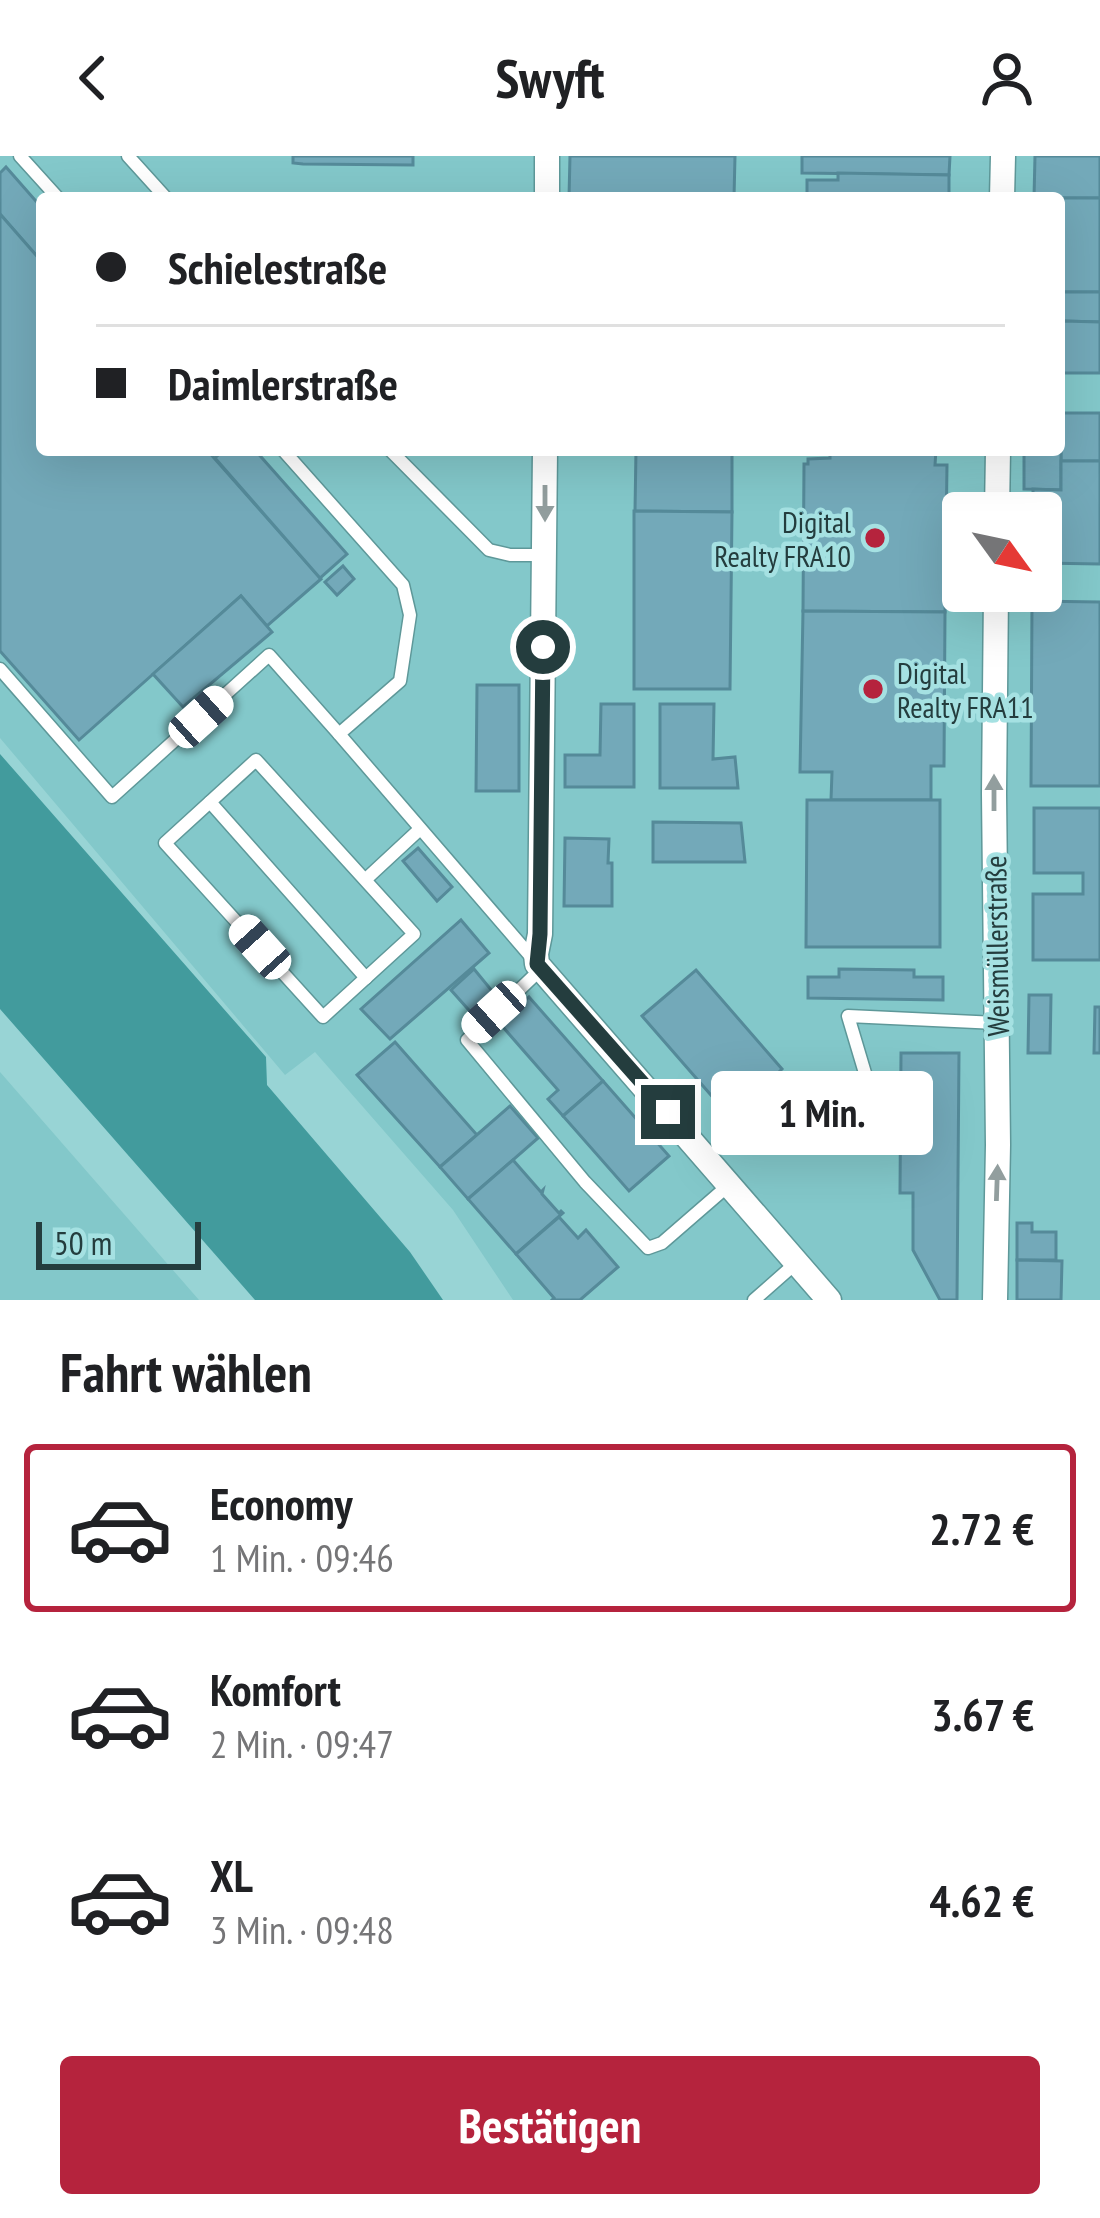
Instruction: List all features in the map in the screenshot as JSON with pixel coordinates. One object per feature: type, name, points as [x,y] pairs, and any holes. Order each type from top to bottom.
[{"type":"street","points":[[547,156],[547,192]]},
{"type":"street","points":[[1002,192],[1003,156]]},
{"type":"street","points":[[545,456],[539,967],[829,1300]]},
{"type":"street","points":[[997,492],[998,456]]},
{"type":"street","name":"Weismüllerstraße","points":[[995,1300],[996,612]]},
{"type":"lane","points":[[20,156],[53,192]]},
{"type":"lane","points":[[128,156],[161,192]]},
{"type":"lane","points":[[288,456],[403,584],[410,615],[400,681],[339,734]]},
{"type":"lane","points":[[395,456],[489,550],[544,555]]},
{"type":"lane","points":[[0,669],[112,797],[269,656],[539,967],[467,1040],[585,1181],[648,1248],[662,1244],[730,1184]]},
{"type":"lane","points":[[256,760],[364,880],[414,934],[323,1016],[165,843],[256,760]]},
{"type":"lane","points":[[211,802],[366,978]]},
{"type":"lane","points":[[364,880],[420,829]]},
{"type":"lane","points":[[865,1073],[848,1016],[998,1023]]},
{"type":"lane","points":[[754,1300],[797,1262]]},
{"type":"shaded area","points":[[0,156],[1100,156],[1100,1300],[513,1300],[453,1210],[315,1052],[285,1075],[0,738]]},
{"type":"shaded area","points":[[0,754],[266,1057],[267,1085],[410,1252],[443,1300],[255,1300],[0,1009]]},
{"type":"shaded area","points":[[0,1072],[199,1300],[0,1300]]},
{"type":"building","points":[[293,156],[413,156],[413,165],[303,164],[293,163]]},
{"type":"building","points":[[570,156],[735,156],[734,192],[569,192]]},
{"type":"building","points":[[802,156],[950,156],[949,175],[802,173]]},
{"type":"building","points":[[1035,156],[1100,156],[1100,198],[1034,192]]},
{"type":"building","points":[[6,167],[36,201],[36,255],[0,214],[0,173]]},
{"type":"building","points":[[838,173],[949,175],[949,192],[807,192],[807,180],[838,180]]},
{"type":"building","points":[[1065,198],[1100,198],[1100,292],[1065,292]]},
{"type":"building","points":[[0,214],[36,255],[36,456],[212,456],[321,579],[267,626],[241,596],[79,740],[0,651]]},
{"type":"building","points":[[1065,292],[1100,292],[1100,322],[1065,321]]},
{"type":"building","points":[[1065,321],[1100,322],[1100,373],[1065,373]]},
{"type":"building","points":[[1065,413],[1100,413],[1100,461],[1061,461]]},
{"type":"building","points":[[260,456],[347,554],[320,578],[215,458]]},
{"type":"building","points":[[636,456],[732,456],[732,512],[635,511]]},
{"type":"building","name":"Digital Realty FRA10","points":[[936,456],[935,465],[947,465],[947,492],[942,492],[942,612],[803,611],[804,464],[808,459]]},
{"type":"building","points":[[1024,456],[1061,456],[1061,490],[1024,489]]},
{"type":"building","points":[[1061,461],[1100,461],[1100,564],[1062,563],[1062,492],[1033,492],[1061,490]]},
{"type":"building","points":[[634,511],[732,512],[730,689],[634,689]]},
{"type":"building","points":[[343,566],[354,579],[337,595],[325,582]]},
{"type":"building","points":[[241,596],[272,632],[183,707],[153,674]]},
{"type":"building","points":[[1062,601],[1100,602],[1100,786],[1031,786],[1032,612],[1062,612]]},
{"type":"building","name":"Digital Realty FRA11","points":[[803,611],[945,612],[944,766],[931,766],[931,800],[831,800],[832,772],[800,772]]},
{"type":"building","points":[[477,685],[519,685],[519,791],[476,791]]},
{"type":"building","points":[[601,704],[634,704],[634,787],[565,787],[565,755],[600,755]]},
{"type":"building","points":[[660,704],[714,704],[713,759],[735,757],[738,788],[660,788]]},
{"type":"building","points":[[807,800],[940,800],[940,947],[806,947]]},
{"type":"building","points":[[1034,808],[1100,808],[1100,960],[1033,960],[1033,894],[1083,894],[1083,873],[1034,873]]},
{"type":"building","points":[[653,822],[741,823],[745,862],[653,862]]},
{"type":"building","points":[[565,838],[609,839],[612,906],[564,906]]},
{"type":"building","points":[[418,848],[452,887],[437,901],[403,861]]},
{"type":"building","points":[[461,920],[489,953],[390,1039],[361,1009]]},
{"type":"building","points":[[474,969],[497,997],[475,1017],[451,990]]},
{"type":"building","points":[[839,969],[914,970],[914,977],[943,977],[943,1000],[808,998],[808,977],[839,977]]},
{"type":"building","points":[[696,970],[782,1069],[785,1076],[781,1079],[789,1088],[785,1091],[794,1101],[790,1104],[798,1113],[758,1149],[642,1016]]},
{"type":"building","points":[[1029,995],[1051,995],[1050,1053],[1028,1053]]},
{"type":"building","points":[[529,997],[603,1081],[563,1116],[548,1099],[558,1090],[502,1026]]},
{"type":"building","points":[[1095,1007],[1100,1007],[1100,1053],[1094,1053]]},
{"type":"building","points":[[395,1042],[477,1135],[440,1167],[357,1075]]},
{"type":"building","points":[[901,1053],[959,1053],[957,1300],[940,1300],[913,1250],[913,1193],[900,1193]]},
{"type":"building","points":[[603,1081],[669,1156],[629,1191],[563,1116]]},
{"type":"building","points":[[510,1106],[538,1138],[468,1199],[440,1167]]},
{"type":"building","points":[[513,1160],[563,1213],[516,1254],[468,1199]]},
{"type":"building","points":[[559,1217],[578,1238],[586,1230],[618,1267],[580,1300],[552,1300],[516,1254]]},
{"type":"building","points":[[1017,1223],[1032,1223],[1032,1232],[1056,1232],[1056,1260],[1017,1260]]},
{"type":"building","points":[[1017,1260],[1062,1261],[1061,1300],[1017,1300]]},
{"type":"place","name":"Digital Realty FRA10","points":[[875,538]]},
{"type":"place","name":"Digital Realty FRA11","points":[[873,689]]},
{"type":"route","points":[[543,647],[537,964],[668,1112]]}]
